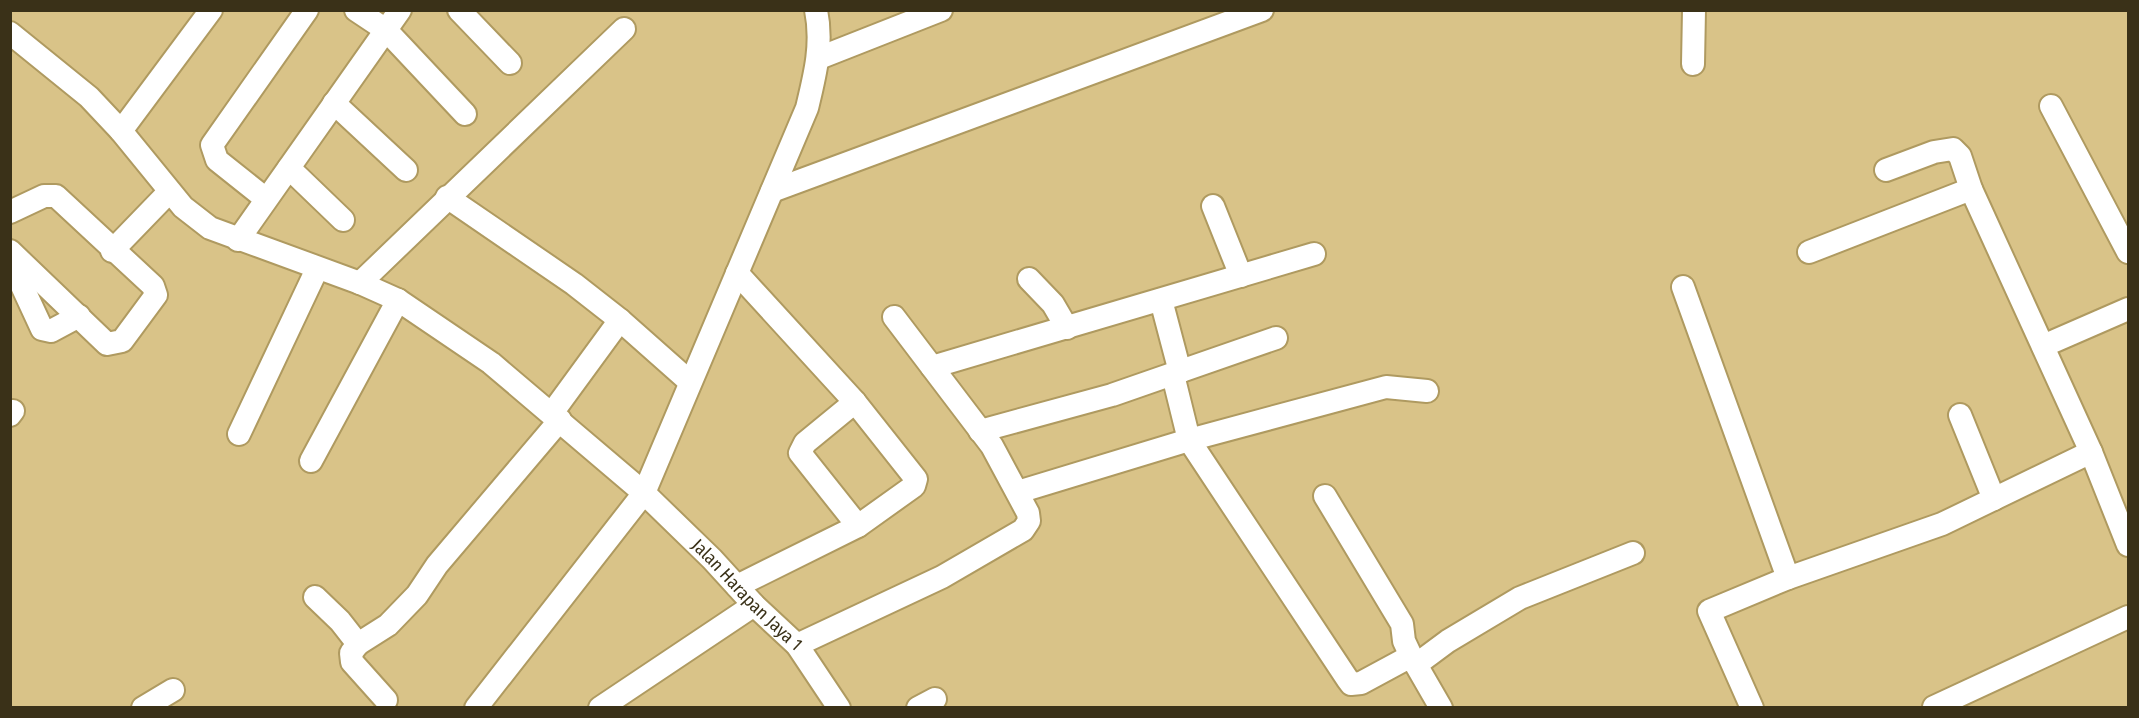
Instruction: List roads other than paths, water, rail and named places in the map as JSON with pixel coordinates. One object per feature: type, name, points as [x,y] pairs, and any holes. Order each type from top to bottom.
[{"type":"street","points":[[121,131],[211,10]]},
{"type":"street","points":[[266,199],[217,160],[212,145],[307,10]]},
{"type":"street","points":[[356,10],[386,30],[465,114]]},
{"type":"street","points":[[238,240],[400,10]]},
{"type":"street","points":[[459,10],[510,63]]},
{"type":"street","points":[[476,708],[644,494],[807,108],[819,58],[820,27],[816,10]]},
{"type":"street","points":[[819,58],[941,10]]},
{"type":"street","points":[[772,191],[1262,10]]},
{"type":"street","points":[[1693,64],[1694,10]]},
{"type":"street","points":[[360,283],[447,196],[624,29]]},
{"type":"street","name":"Jalan Harapan Jaya 1","points":[[10,33],[89,97],[121,131],[170,192],[210,228],[360,283],[398,300],[457,338],[556,417],[644,494],[797,645],[839,708]]},
{"type":"street","points":[[334,103],[406,170]]},
{"type":"street","points":[[2051,106],[2128,252]]},
{"type":"street","points":[[1886,170],[1934,152],[1953,149],[1960,156],[1971,189],[2091,452],[2128,545]]},
{"type":"street","points":[[289,168],[343,220]]},
{"type":"street","points":[[1809,252],[1971,189]]},
{"type":"street","points":[[112,251],[170,192]]},
{"type":"street","points":[[10,212],[44,196],[56,196],[112,251],[153,286],[156,295],[122,341],[107,344],[10,251]]},
{"type":"street","points":[[447,196],[574,284],[620,320],[690,382]]},
{"type":"street","points":[[1213,206],[1241,276]]},
{"type":"street","points":[[932,368],[1314,254]]},
{"type":"street","points":[[10,260],[42,329],[51,331],[79,316]]},
{"type":"street","points":[[239,434],[317,269]]},
{"type":"street","points":[[737,273],[855,402],[916,479],[914,486],[858,526],[737,586]]},
{"type":"street","points":[[1029,279],[1053,304],[1067,328]]},
{"type":"street","points":[[1683,287],[1788,578]]},
{"type":"street","points":[[311,461],[398,300]]},
{"type":"street","points":[[1161,300],[1189,441],[1351,684],[1361,683],[1414,660],[1520,598],[1633,553]]},
{"type":"street","points":[[2043,346],[2128,309]]},
{"type":"street","points":[[797,645],[942,577],[1023,530],[1029,521],[1028,513],[1018,492],[980,431],[894,317]]},
{"type":"street","points":[[386,700],[352,662],[351,653],[358,645],[388,626],[417,595],[437,565],[556,417],[620,320]]},
{"type":"street","points":[[980,431],[1112,395],[1276,338]]},
{"type":"street","points":[[1018,492],[1189,441],[1386,387],[1427,392]]},
{"type":"street","points":[[855,402],[805,443],[800,453],[858,526]]},
{"type":"street","points":[[1960,415],[1994,499]]},
{"type":"street","points":[[1752,708],[1709,611],[1788,578],[1942,524],[2091,452]]},
{"type":"street","points":[[1325,496],[1402,624],[1404,641],[1441,708]]},
{"type":"street","points":[[315,597],[340,621],[358,645]]},
{"type":"street","points":[[600,708],[754,605]]},
{"type":"street","points":[[1934,707],[2128,617]]},
{"type":"street","points":[[143,708],[173,690]]}]
